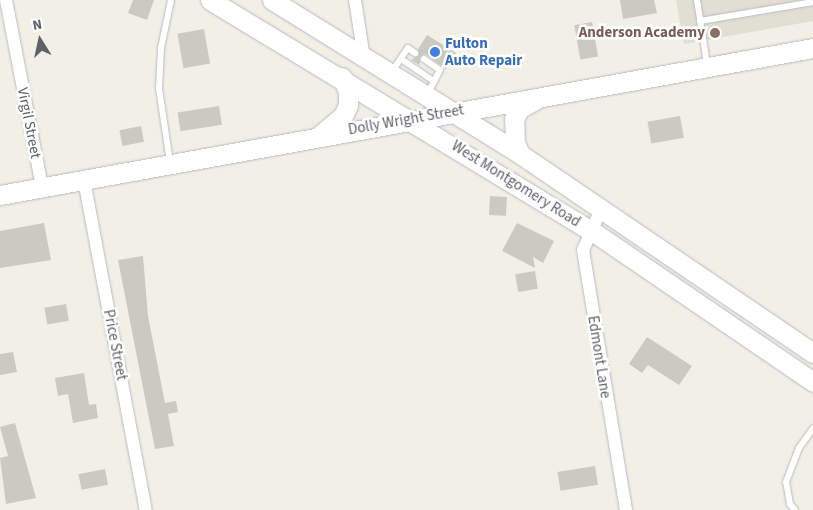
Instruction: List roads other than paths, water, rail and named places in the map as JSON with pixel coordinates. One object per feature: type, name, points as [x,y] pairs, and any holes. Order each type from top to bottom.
[{"type":"main road","name":"West Montgomery Road","points":[[210,0],[342,77],[592,231],[813,382]]},
{"type":"main road","name":"West Montgomery Road","points":[[272,0],[364,58],[395,66],[430,88],[452,111],[602,207],[813,353]]},
{"type":"main road","name":"Dolly Wright Street","points":[[0,194],[84,180],[409,118],[540,98],[813,48]]},
{"type":"main road","points":[[319,136],[343,116],[348,105],[348,92],[342,77]]},
{"type":"main road","points":[[520,154],[515,144],[514,120],[525,104],[540,98]]},
{"type":"street","name":"Virgil Street","points":[[6,0],[42,187]]},
{"type":"street","points":[[355,0],[364,58]]},
{"type":"street","name":"Price Street","points":[[84,180],[146,510]]},
{"type":"street","name":"Edmont Lane","points":[[602,207],[582,250],[626,510]]},
{"type":"lane","points":[[171,0],[162,48],[159,88],[171,163]]},
{"type":"lane","points":[[697,0],[708,68]]},
{"type":"lane","points":[[700,21],[813,2]]},
{"type":"lane","points":[[395,66],[408,48],[415,53]]},
{"type":"lane","points":[[424,59],[440,70],[430,88]]},
{"type":"lane","points":[[795,510],[790,504],[786,482],[799,448],[813,429]]},
{"type":"place","name":"Anderson Academy","points":[[715,33]]},
{"type":"place","name":"Fulton Auto Repair","points":[[435,52]]}]
